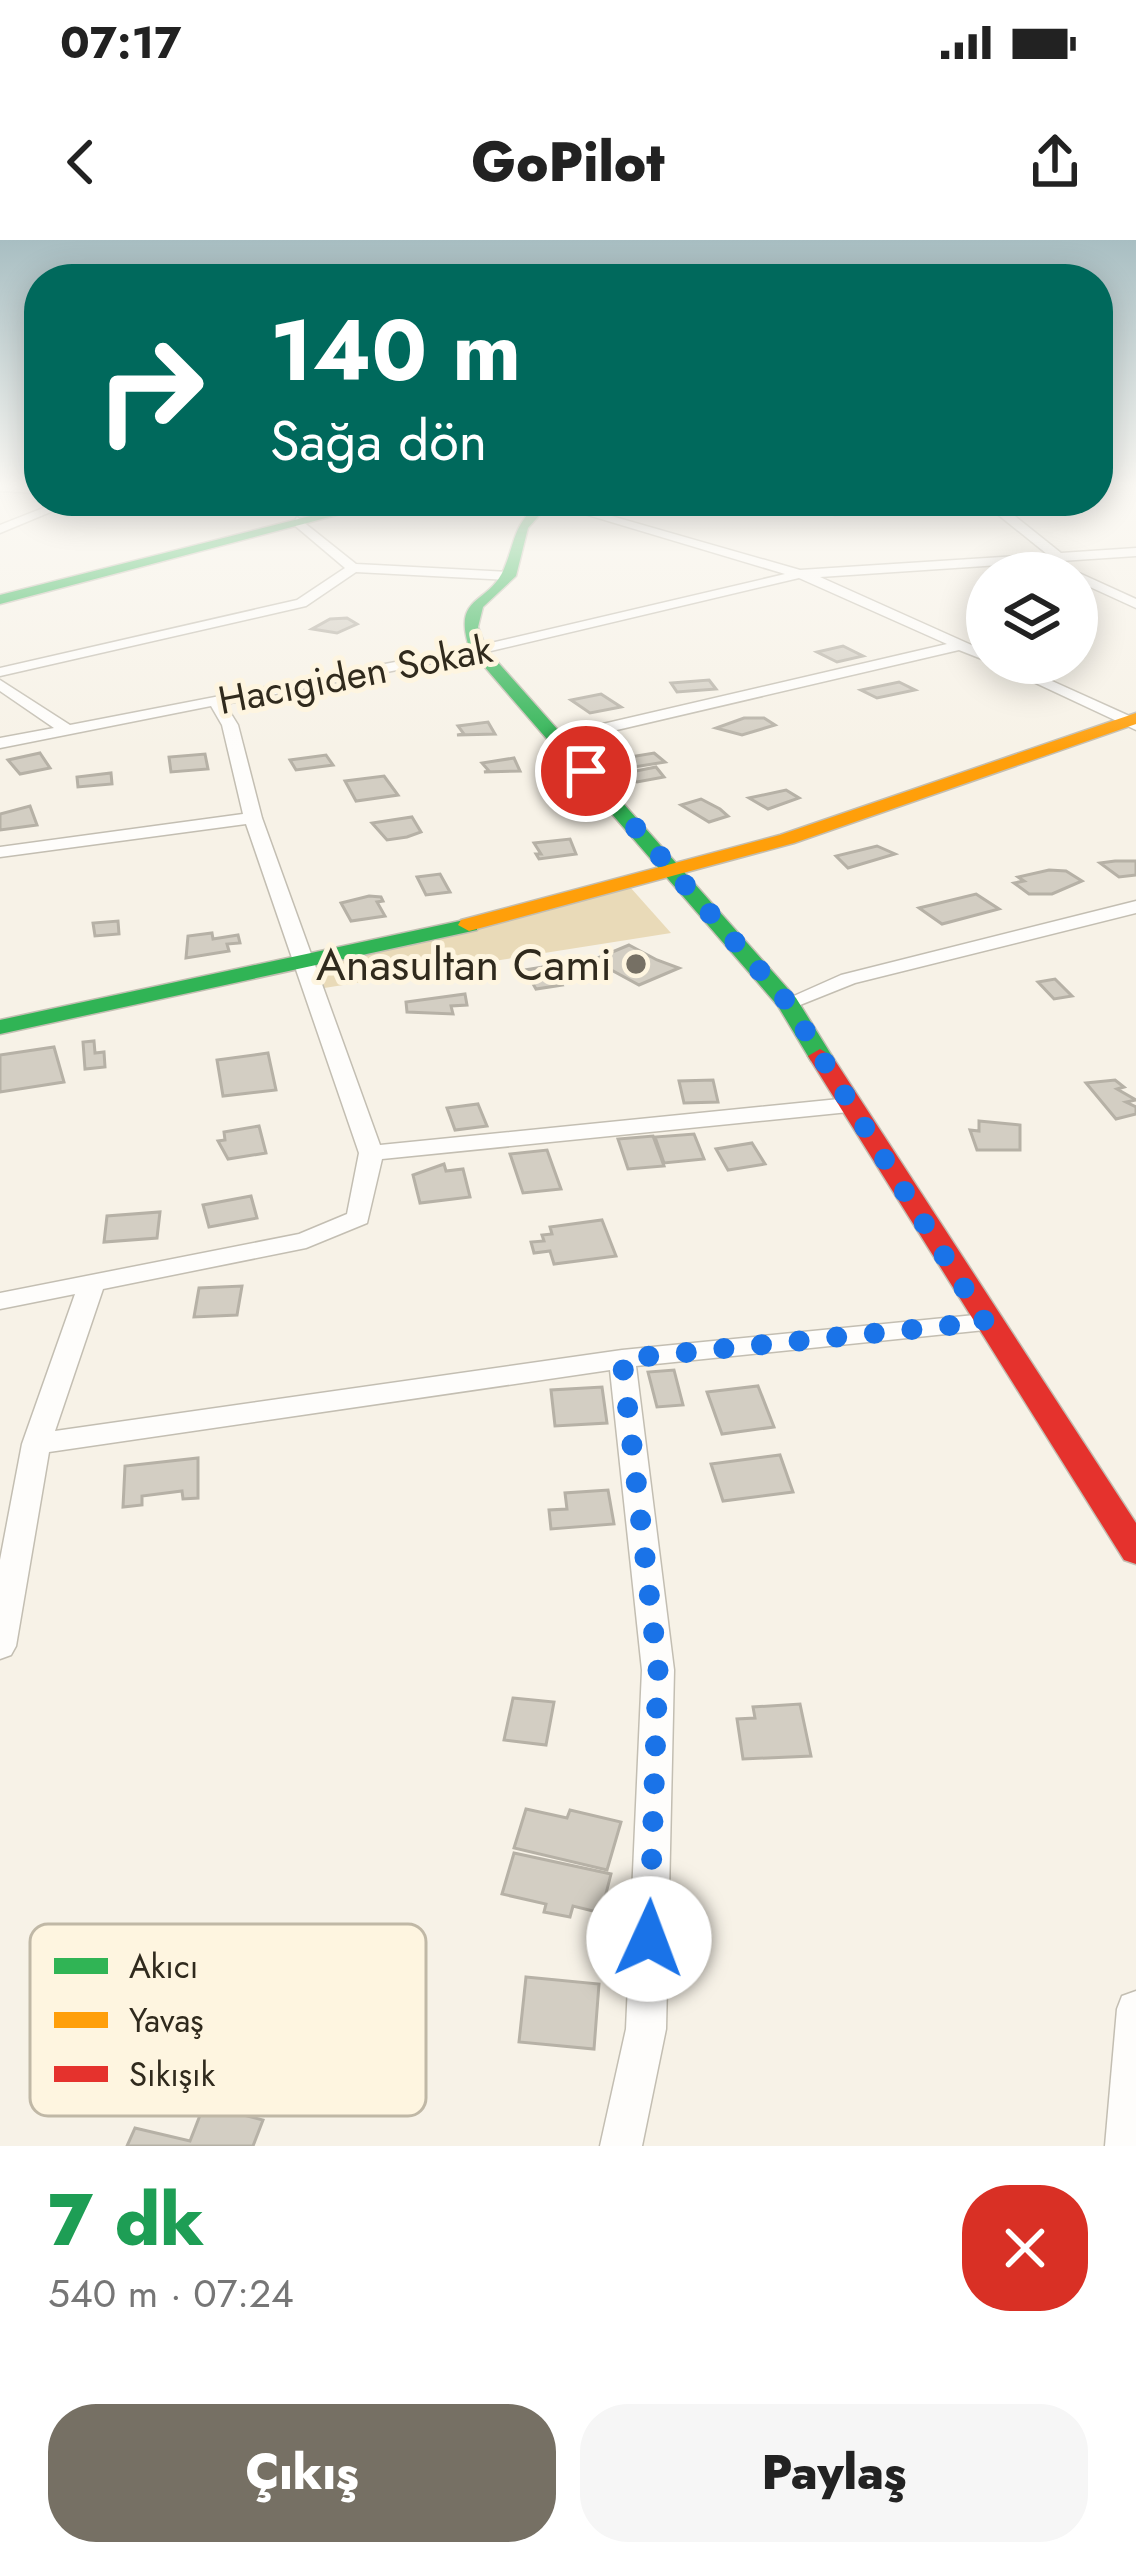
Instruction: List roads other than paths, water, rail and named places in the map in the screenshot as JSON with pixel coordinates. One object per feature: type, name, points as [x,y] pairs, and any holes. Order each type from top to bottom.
[{"type":"street","points":[[0,596],[88,573]]},
{"type":"street","points":[[0,596],[91,573]]},
{"type":"street","points":[[0,672],[301,604],[345,573]]},
{"type":"street","points":[[449,573],[509,576]]},
{"type":"street","points":[[510,573],[476,605],[470,626],[478,650],[788,1003],[985,1322],[1136,1551]]},
{"type":"street","points":[[796,573],[966,647]]},
{"type":"street","name":"Hacıgiden Sokak","points":[[0,743],[478,650],[815,573]]},
{"type":"street","points":[[1098,585],[1136,604]]},
{"type":"street","points":[[557,739],[962,645]]},
{"type":"street","points":[[0,684],[68,730]]},
{"type":"street","points":[[1048,684],[1133,721]]},
{"type":"street","points":[[0,1301],[306,1240],[358,1218],[371,1153],[253,818],[230,724],[216,701]]},
{"type":"street","points":[[0,1027],[308,967],[901,803],[1133,721]]},
{"type":"street","points":[[0,852],[253,818]]},
{"type":"street","points":[[788,1003],[848,979],[1136,907]]},
{"type":"street","points":[[371,1153],[849,1105]]},
{"type":"street","points":[[0,1646],[36,1444],[92,1282]]},
{"type":"street","points":[[36,1444],[622,1359],[985,1322]]},
{"type":"street","points":[[621,2146],[646,2029],[658,1670],[622,1359]]},
{"type":"street","points":[[1126,2146],[1136,2008]]},
{"type":"place","name":"Anasultan Cami","points":[[636,964]]}]
